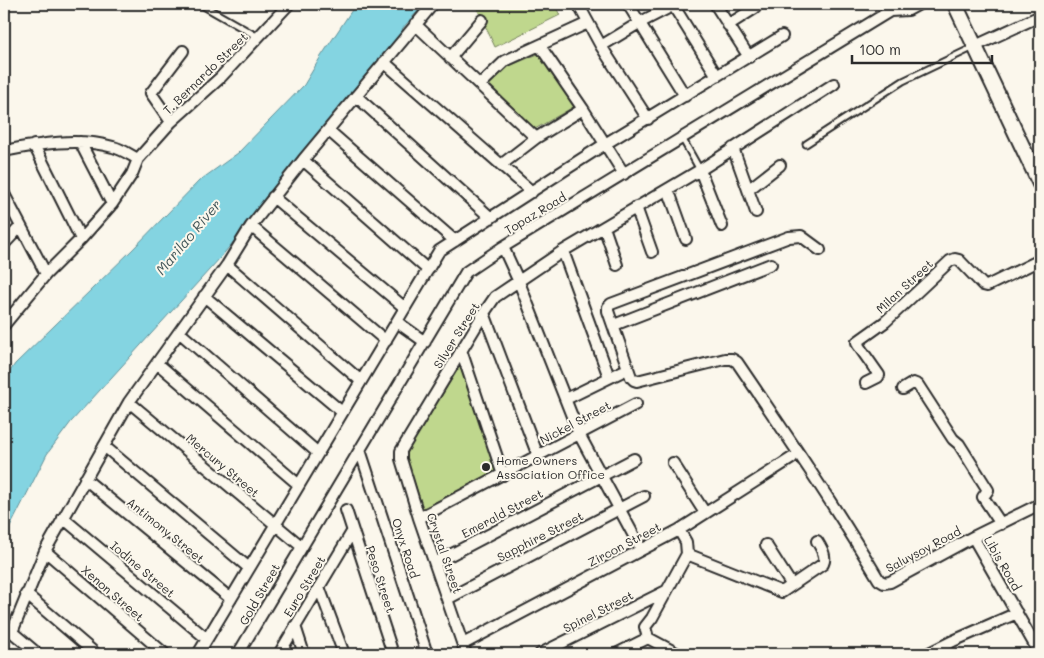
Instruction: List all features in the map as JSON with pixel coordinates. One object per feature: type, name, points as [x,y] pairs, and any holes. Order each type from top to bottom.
[{"type":"main road","points":[[955,4],[1040,184]]},
{"type":"street","name":"T. Bernardo Street","points":[[4,325],[46,274],[112,204],[132,174],[138,159],[171,122],[220,78],[259,38],[289,4]]},
{"type":"street","points":[[38,654],[12,632],[45,551],[129,402],[227,265],[250,226],[433,4]]},
{"type":"street","points":[[578,4],[601,46],[648,119]]},
{"type":"street","points":[[628,4],[685,96]]},
{"type":"street","points":[[601,46],[674,4],[717,76]]},
{"type":"street","points":[[714,4],[749,57]]},
{"type":"street","name":"Topaz Road","points":[[301,546],[426,342],[466,272],[503,247],[894,7],[908,10],[919,4]]},
{"type":"street","points":[[728,25],[755,8]]},
{"type":"street","points":[[975,46],[1040,16]]},
{"type":"street","points":[[450,58],[482,20]]},
{"type":"street","points":[[480,85],[505,61],[588,23]]},
{"type":"street","points":[[415,24],[536,138]]},
{"type":"street","points":[[198,654],[439,251],[605,144],[782,36]]},
{"type":"street","points":[[540,46],[624,174]]},
{"type":"street","points":[[171,122],[151,93],[183,51]]},
{"type":"street","points":[[384,62],[532,192]]},
{"type":"street","name":"Silver Street","points":[[402,459],[400,451],[495,297],[520,282],[563,251],[700,170],[834,84]]},
{"type":"street","points":[[356,96],[491,218]]},
{"type":"street","points":[[501,166],[536,138],[583,109]]},
{"type":"street","points":[[328,130],[455,240]]},
{"type":"street","points":[[4,151],[34,144],[80,142],[114,147],[138,159]]},
{"type":"street","points":[[80,142],[112,204]]},
{"type":"street","points":[[34,144],[81,239]]},
{"type":"street","points":[[733,148],[756,212]]},
{"type":"street","points":[[303,160],[428,270]]},
{"type":"street","points":[[748,190],[780,165]]},
{"type":"street","points":[[700,170],[722,226]]},
{"type":"street","points":[[668,188],[686,239]]},
{"type":"street","points":[[4,194],[46,274]]},
{"type":"street","points":[[273,197],[405,308]]},
{"type":"street","points":[[636,207],[652,252]]},
{"type":"street","points":[[250,226],[386,341]]},
{"type":"street","points":[[4,244],[20,227]]},
{"type":"street","points":[[604,228],[617,265]]},
{"type":"street","points":[[771,264],[614,325],[608,311],[608,307],[611,304],[790,237],[801,236],[820,250]]},
{"type":"street","points":[[503,247],[520,282],[579,434],[641,549]]},
{"type":"street","points":[[563,251],[609,378]]},
{"type":"street","name":"Milan Street","points":[[866,383],[879,375],[857,342],[885,322],[950,261],[959,260],[983,285],[987,286],[1040,260]]},
{"type":"street","points":[[227,265],[361,381]]},
{"type":"street","points":[[204,296],[342,412]]},
{"type":"street","points":[[484,313],[538,456]]},
{"type":"street","points":[[397,322],[426,342]]},
{"type":"street","name":"Saluysoy Road","points":[[614,325],[634,380],[637,381],[725,359],[737,362],[810,470],[879,580],[890,582],[1040,504]]},
{"type":"street","points":[[179,332],[318,453]]},
{"type":"street","points":[[461,350],[504,475]]},
{"type":"street","points":[[157,363],[299,485]]},
{"type":"street","points":[[566,399],[623,371]]},
{"type":"street","points":[[902,389],[913,383],[918,385],[952,439],[959,444],[988,490],[984,497],[1001,524]]},
{"type":"street","name":"Mercury Street","points":[[129,402],[301,546]]},
{"type":"street","name":"Nickel Street","points":[[419,518],[636,404]]},
{"type":"street","points":[[104,446],[249,568]]},
{"type":"street","name":"Onyx Road","points":[[360,450],[427,654]]},
{"type":"street","name":"Zircon Street","points":[[463,644],[679,530],[792,458]]},
{"type":"street","name":"Crystal Street","points":[[402,459],[419,518],[466,654]]},
{"type":"street","name":"Emerald Street","points":[[435,563],[634,459]]},
{"type":"street","points":[[673,463],[705,513]]},
{"type":"street","name":"Antimony Street","points":[[85,479],[231,599]]},
{"type":"street","name":"Sapphire Street","points":[[447,599],[644,496]]},
{"type":"street","name":"Peso Street","points":[[346,510],[392,654]]},
{"type":"street","name":"Iodine Street","points":[[63,518],[207,639]]},
{"type":"street","points":[[678,654],[648,638],[645,627],[687,554],[686,542],[679,530]]},
{"type":"street","name":"Euro Street","points":[[279,654],[352,532]]},
{"type":"street","name":"Libis Road","points":[[974,537],[1040,654]]},
{"type":"street","points":[[687,554],[782,592],[791,584],[823,564],[825,560],[824,555],[817,541]]},
{"type":"street","points":[[766,545],[791,584]]},
{"type":"street","name":"Gold Street","points":[[238,654],[301,546]]},
{"type":"street","name":"Xenon Street","points":[[45,551],[165,654]]},
{"type":"street","points":[[319,587],[344,654]]},
{"type":"street","name":"Spinel Street","points":[[540,654],[666,591]]},
{"type":"street","points":[[26,594],[96,654]]},
{"type":"street","points":[[927,654],[1017,613]]},
{"type":"street","points":[[295,626],[304,654]]},
{"type":"street","points":[[616,654],[648,638]]},
{"type":"lane","points":[[200,4],[259,38]]},
{"type":"lane","points":[[806,144],[903,81],[975,46]]},
{"type":"lane","points":[[682,138],[700,170]]},
{"type":"green space","points":[[475,4],[554,4],[560,15],[495,47]]},
{"type":"green space","points":[[538,54],[575,106],[535,129],[489,84],[507,67]]},
{"type":"green space","points":[[460,366],[497,472],[423,508],[406,457],[409,449]]},
{"type":"water","name":"Marilao River","points":[[356,4],[424,4],[402,29],[405,33],[258,208],[259,211],[220,258],[71,422],[47,454],[4,539],[4,380],[15,364],[132,250],[199,181],[238,153],[304,85]]},
{"type":"place","name":"Home Owners Association Office","points":[[486,467]]}]
